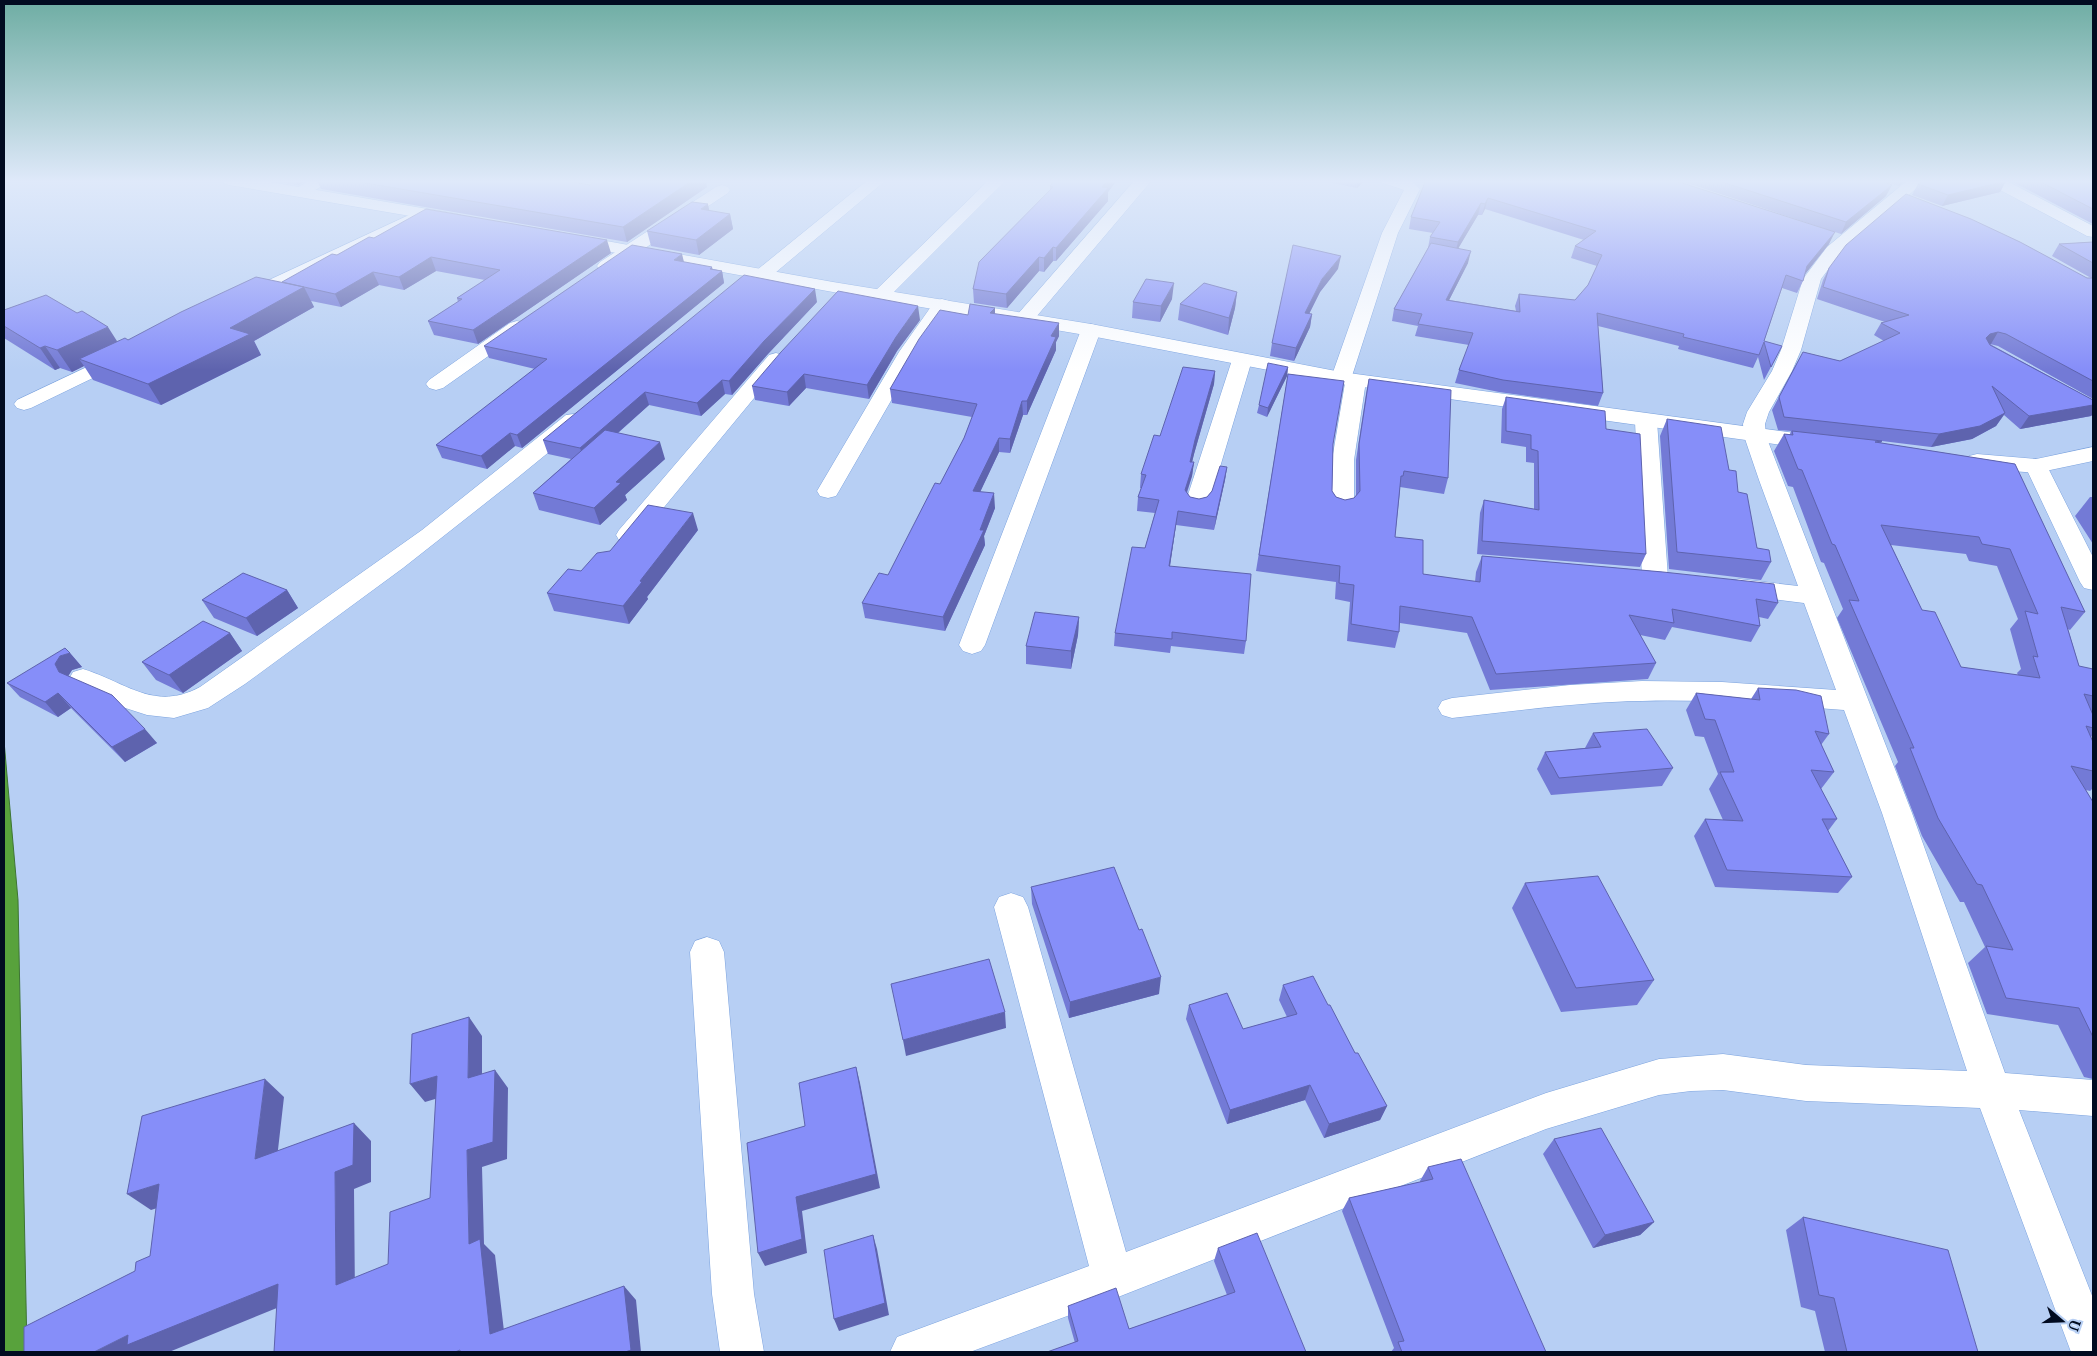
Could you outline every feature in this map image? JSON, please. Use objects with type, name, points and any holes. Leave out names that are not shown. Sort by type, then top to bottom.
[{"type":"street","points":[[226,307],[360,243]]},
{"type":"street","points":[[594,243],[758,273],[835,296],[881,295],[1091,330],[1348,380],[1755,436],[1834,445]]},
{"type":"street","points":[[591,276],[640,243]]},
{"type":"street","points":[[729,291],[758,273],[796,243]]},
{"type":"street","points":[[881,295],[934,243]]},
{"type":"street","points":[[1024,319],[1089,243]]},
{"type":"street","points":[[1342,507],[1348,380],[1387,243]]},
{"type":"street","points":[[1842,243],[1833,251],[1812,279],[1804,301],[1798,332],[1782,371],[1758,412],[1754,424],[1755,436],[1897,813],[1992,1090],[2093,1352]]},
{"type":"street","points":[[828,491],[908,352],[942,305]]},
{"type":"street","points":[[436,384],[529,319]]},
{"type":"street","points":[[972,645],[1091,330]]},
{"type":"street","points":[[618,547],[789,346]]},
{"type":"street","points":[[24,404],[138,349]]},
{"type":"street","points":[[1197,504],[1242,360]]},
{"type":"street","points":[[83,679],[144,704],[163,707],[187,705],[212,693],[347,598],[447,523],[592,404]]},
{"type":"street","points":[[1646,421],[1655,578]]},
{"type":"street","points":[[1962,459],[2036,466],[2093,454]]},
{"type":"street","points":[[2036,466],[2093,582]]},
{"type":"street","points":[[1713,584],[1815,596]]},
{"type":"street","points":[[1452,708],[1570,694],[1643,690],[1738,692],[1855,701]]},
{"type":"street","points":[[1012,907],[1113,1278]]},
{"type":"street","points":[[707,952],[732,1284],[742,1352]]},
{"type":"street","points":[[912,1352],[1113,1278],[1546,1111],[1658,1077],[1723,1072],[1806,1083],[1992,1090],[2093,1098]]},
{"type":"shaded area","points":[[4,741],[18,900],[27,1352],[4,1352]]},
{"type":"building","points":[[358,243],[602,243],[473,330],[428,321],[462,299],[457,298],[500,270],[431,257],[399,277],[373,272],[335,294],[282,282],[332,254],[337,255]]},
{"type":"building","points":[[997,243],[1060,243],[1056,248],[1053,247],[1044,258],[1039,257],[1006,294],[973,289],[979,262]]},
{"type":"building","points":[[1431,243],[1471,251],[1446,300],[1520,312],[1519,294],[1575,300],[1588,285],[1602,255],[1575,246],[1579,243],[1826,243],[1807,266],[1803,281],[1786,275],[1764,341],[1782,346],[1771,367],[1764,342],[1759,355],[1683,337],[1684,334],[1597,313],[1603,393],[1503,380],[1459,370],[1473,333],[1418,324],[1422,314],[1394,309]]},
{"type":"building","points":[[1848,243],[2022,243],[2087,278],[2093,278],[2093,381],[2006,334],[1998,332],[1990,334],[1986,338],[1990,345],[2093,400],[2093,405],[2029,416],[1992,386],[2005,413],[1980,426],[1939,434],[1784,417],[1779,397],[1803,352],[1840,361],[1900,333],[1881,323],[1909,315],[1823,287],[1829,268]]},
{"type":"building","points":[[2093,243],[2093,263],[2059,244]]},
{"type":"building","points":[[632,245],[682,254],[674,260],[712,267],[710,269],[722,271],[517,435],[510,433],[481,456],[436,445],[547,359],[484,346]]},
{"type":"building","points":[[1293,245],[1341,256],[1322,279],[1305,313],[1312,314],[1296,348],[1272,343]]},
{"type":"building","points":[[744,275],[815,289],[764,341],[729,381],[722,380],[697,403],[645,392],[580,448],[543,440]]},
{"type":"building","points":[[256,277],[304,287],[230,328],[250,334],[148,384],[79,359],[125,338],[128,340],[181,312]]},
{"type":"building","points":[[1146,279],[1174,283],[1161,306],[1133,302]]},
{"type":"building","points":[[1204,283],[1237,292],[1229,318],[1180,304]]},
{"type":"building","points":[[838,291],[918,306],[896,337],[867,385],[804,374],[787,392],[752,386],[781,352]]},
{"type":"building","points":[[46,295],[77,313],[82,311],[108,327],[57,350],[45,346],[40,348],[4,326],[4,310]]},
{"type":"building","points":[[970,304],[995,308],[990,313],[1059,323],[1051,336],[1056,337],[1027,401],[1022,401],[1010,439],[999,438],[973,491],[994,493],[980,530],[984,530],[943,617],[862,603],[879,573],[888,575],[935,483],[940,484],[964,438],[977,404],[890,389],[919,339],[940,310],[968,315]]},
{"type":"building","points":[[1268,363],[1288,367],[1268,408],[1259,405]]},
{"type":"building","points":[[1183,367],[1215,371],[1195,440],[1190,462],[1194,462],[1185,490],[1190,497],[1199,499],[1207,497],[1212,491],[1220,466],[1227,467],[1216,517],[1178,511],[1169,566],[1251,574],[1246,641],[1172,632],[1172,639],[1115,633],[1132,547],[1145,548],[1159,500],[1138,497],[1146,475],[1141,474],[1154,435],[1160,436]]},
{"type":"building","points":[[1288,374],[1344,381],[1333,444],[1332,491],[1336,497],[1345,500],[1354,498],[1360,491],[1359,444],[1369,379],[1451,390],[1448,478],[1404,471],[1403,476],[1401,476],[1395,537],[1423,540],[1423,574],[1480,582],[1482,556],[1774,584],[1778,603],[1756,599],[1760,626],[1672,609],[1674,623],[1629,615],[1656,663],[1496,674],[1472,617],[1400,606],[1399,632],[1351,624],[1354,585],[1339,583],[1340,566],[1259,555]]},
{"type":"building","points":[[1506,397],[1605,411],[1606,429],[1640,434],[1646,554],[1482,541],[1484,500],[1539,510],[1538,451],[1531,449],[1531,435],[1506,431]]},
{"type":"building","points":[[1667,419],[1721,427],[1729,470],[1736,471],[1738,492],[1747,494],[1757,548],[1769,550],[1771,562],[1677,552]]},
{"type":"building","points":[[605,430],[660,442],[616,482],[621,483],[594,508],[533,493]]},
{"type":"building","points":[[1792,431],[1882,441],[1875,442],[2015,464],[2085,612],[2061,607],[2079,666],[2093,669],[2093,696],[2084,694],[2093,715],[2093,728],[2086,726],[2093,742],[2093,771],[2071,766],[2093,802],[2093,1037],[2079,1008],[2006,998],[1986,946],[2013,950],[1982,885],[1977,884],[1938,818],[1910,748],[1914,748],[1849,600],[1859,601],[1835,545],[1832,544],[1802,470],[1798,469],[1784,434],[1793,435]],"holes":[[[1881,525],[1979,537],[1982,544],[2010,549],[2038,614],[2025,611],[2038,657],[2033,656],[2040,678],[1961,667],[1935,612],[1922,610]]]},
{"type":"building","points":[[648,505],[693,513],[623,606],[547,593],[568,569],[581,571],[597,553],[610,551]]},
{"type":"building","points":[[243,573],[287,590],[246,618],[202,600]]},
{"type":"building","points":[[1035,612],[1079,617],[1071,651],[1026,646]]},
{"type":"building","points":[[203,621],[230,633],[169,675],[142,662]]},
{"type":"building","points":[[65,648],[70,653],[60,656],[55,664],[59,672],[112,695],[145,729],[112,747],[58,693],[45,702],[7,683]]},
{"type":"building","points":[[1758,688],[1796,690],[1821,696],[1829,734],[1815,731],[1834,772],[1811,770],[1837,819],[1822,819],[1852,877],[1727,870],[1705,819],[1743,821],[1720,772],[1734,772],[1715,720],[1705,719],[1696,693],[1760,700]]},
{"type":"building","points":[[1647,729],[1673,768],[1559,778],[1545,752],[1601,747],[1593,733]]},
{"type":"building","points":[[1114,867],[1139,930],[1142,929],[1161,977],[1070,1002],[1031,887]]},
{"type":"building","points":[[1598,876],[1654,980],[1576,988],[1525,883]]},
{"type":"building","points":[[989,959],[1005,1012],[903,1040],[891,984]]},
{"type":"building","points":[[1313,976],[1355,1053],[1358,1053],[1387,1106],[1329,1124],[1310,1085],[1230,1110],[1189,1005],[1227,993],[1243,1029],[1297,1014],[1283,985]]},
{"type":"building","points":[[469,1017],[468,1078],[495,1070],[493,1142],[467,1150],[469,1244],[480,1239],[490,1334],[624,1286],[631,1350],[625,1352],[460,1352],[460,1350],[455,1352],[274,1352],[278,1284],[127,1345],[128,1335],[94,1352],[24,1352],[24,1327],[135,1271],[136,1262],[150,1256],[159,1184],[127,1194],[142,1116],[265,1079],[255,1159],[354,1123],[353,1165],[335,1172],[336,1285],[388,1264],[390,1212],[430,1198],[437,1076],[410,1084],[412,1034]]},
{"type":"building","points":[[856,1067],[876,1174],[796,1197],[802,1239],[758,1253],[747,1143],[805,1126],[799,1083]]},
{"type":"building","points":[[1601,1128],[1654,1222],[1605,1235],[1554,1139]]},
{"type":"building","points":[[1461,1159],[1546,1352],[1402,1352],[1398,1342],[1404,1341],[1349,1198],[1433,1179],[1428,1167]]},
{"type":"building","points":[[1803,1217],[1948,1250],[1978,1352],[1847,1352],[1834,1298],[1819,1295]]},
{"type":"building","points":[[1257,1233],[1306,1352],[1047,1352],[1078,1341],[1068,1306],[1116,1288],[1129,1329],[1235,1292],[1218,1248]]},
{"type":"building","points":[[873,1235],[885,1303],[834,1319],[824,1250]]}]
